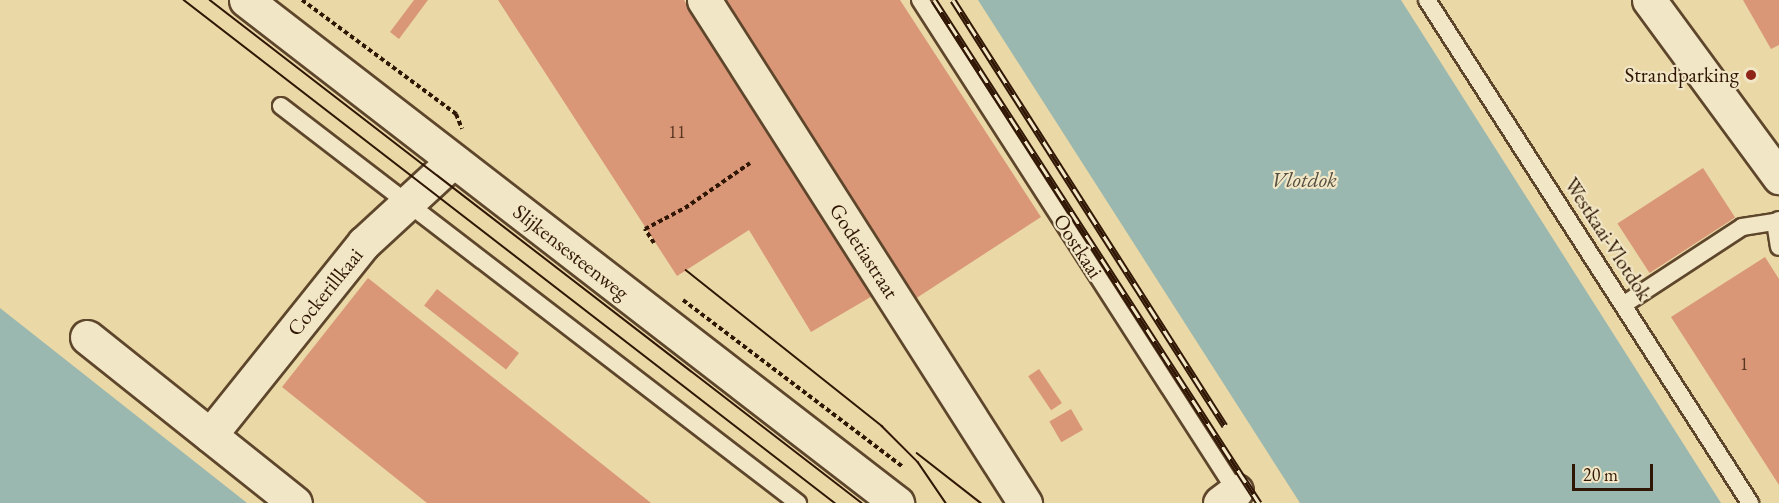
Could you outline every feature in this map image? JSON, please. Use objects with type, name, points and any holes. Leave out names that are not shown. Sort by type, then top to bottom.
[{"type":"street","name":"Slijkensesteenweg","points":[[246,0],[897,503]]},
{"type":"street","name":"Godetiastraat","points":[[704,0],[1025,503]]},
{"type":"street","points":[[1649,0],[1779,177]]},
{"type":"street","name":"Cockerillkaai","points":[[210,435],[364,243],[453,161]]},
{"type":"street","points":[[87,337],[295,503]]},
{"type":"lane","name":"Oostkaai","points":[[920,0],[1233,499]]},
{"type":"lane","name":"Westkaai-Vlotdok","points":[[1427,0],[1750,503]]},
{"type":"lane","points":[[281,106],[798,503]]},
{"type":"lane","points":[[1623,305],[1742,227],[1777,221],[1779,247]]},
{"type":"path","points":[[654,243],[645,229],[685,208],[750,163]]},
{"type":"water","name":"Vlotdok","points":[[978,0],[1401,0],[1721,503],[1300,503]]},
{"type":"water","points":[[0,308],[247,503],[0,503]]},
{"type":"building","points":[[414,0],[428,0],[399,39],[390,32]]},
{"type":"building","points":[[498,0],[684,0],[874,295],[811,332],[749,230],[677,276]]},
{"type":"building","points":[[725,0],[900,0],[1041,217],[915,299]]},
{"type":"building","points":[[1743,0],[1779,0],[1779,45],[1771,49]]},
{"type":"building","points":[[1703,168],[1735,217],[1650,273],[1617,224]]},
{"type":"building","points":[[1765,257],[1779,279],[1779,485],[1671,317]]},
{"type":"building","points":[[368,278],[651,503],[427,503],[282,387]]},
{"type":"building","points":[[437,289],[519,353],[506,370],[424,306]]},
{"type":"building","points":[[1039,369],[1062,403],[1051,410],[1028,376]]},
{"type":"building","points":[[1071,409],[1083,430],[1061,442],[1049,422]]},
{"type":"tram line","points":[[184,0],[835,503]]},
{"type":"tram line","points":[[210,0],[862,503]]},
{"type":"tram line","points":[[686,270],[882,426],[918,462],[946,503]]},
{"type":"tram line","points":[[917,453],[981,503]]},
{"type":"railway","points":[[934,0],[1259,503]]},
{"type":"railway","points":[[953,0],[1225,426]]},
{"type":"place","name":"Strandparking","points":[[1751,75]]}]
